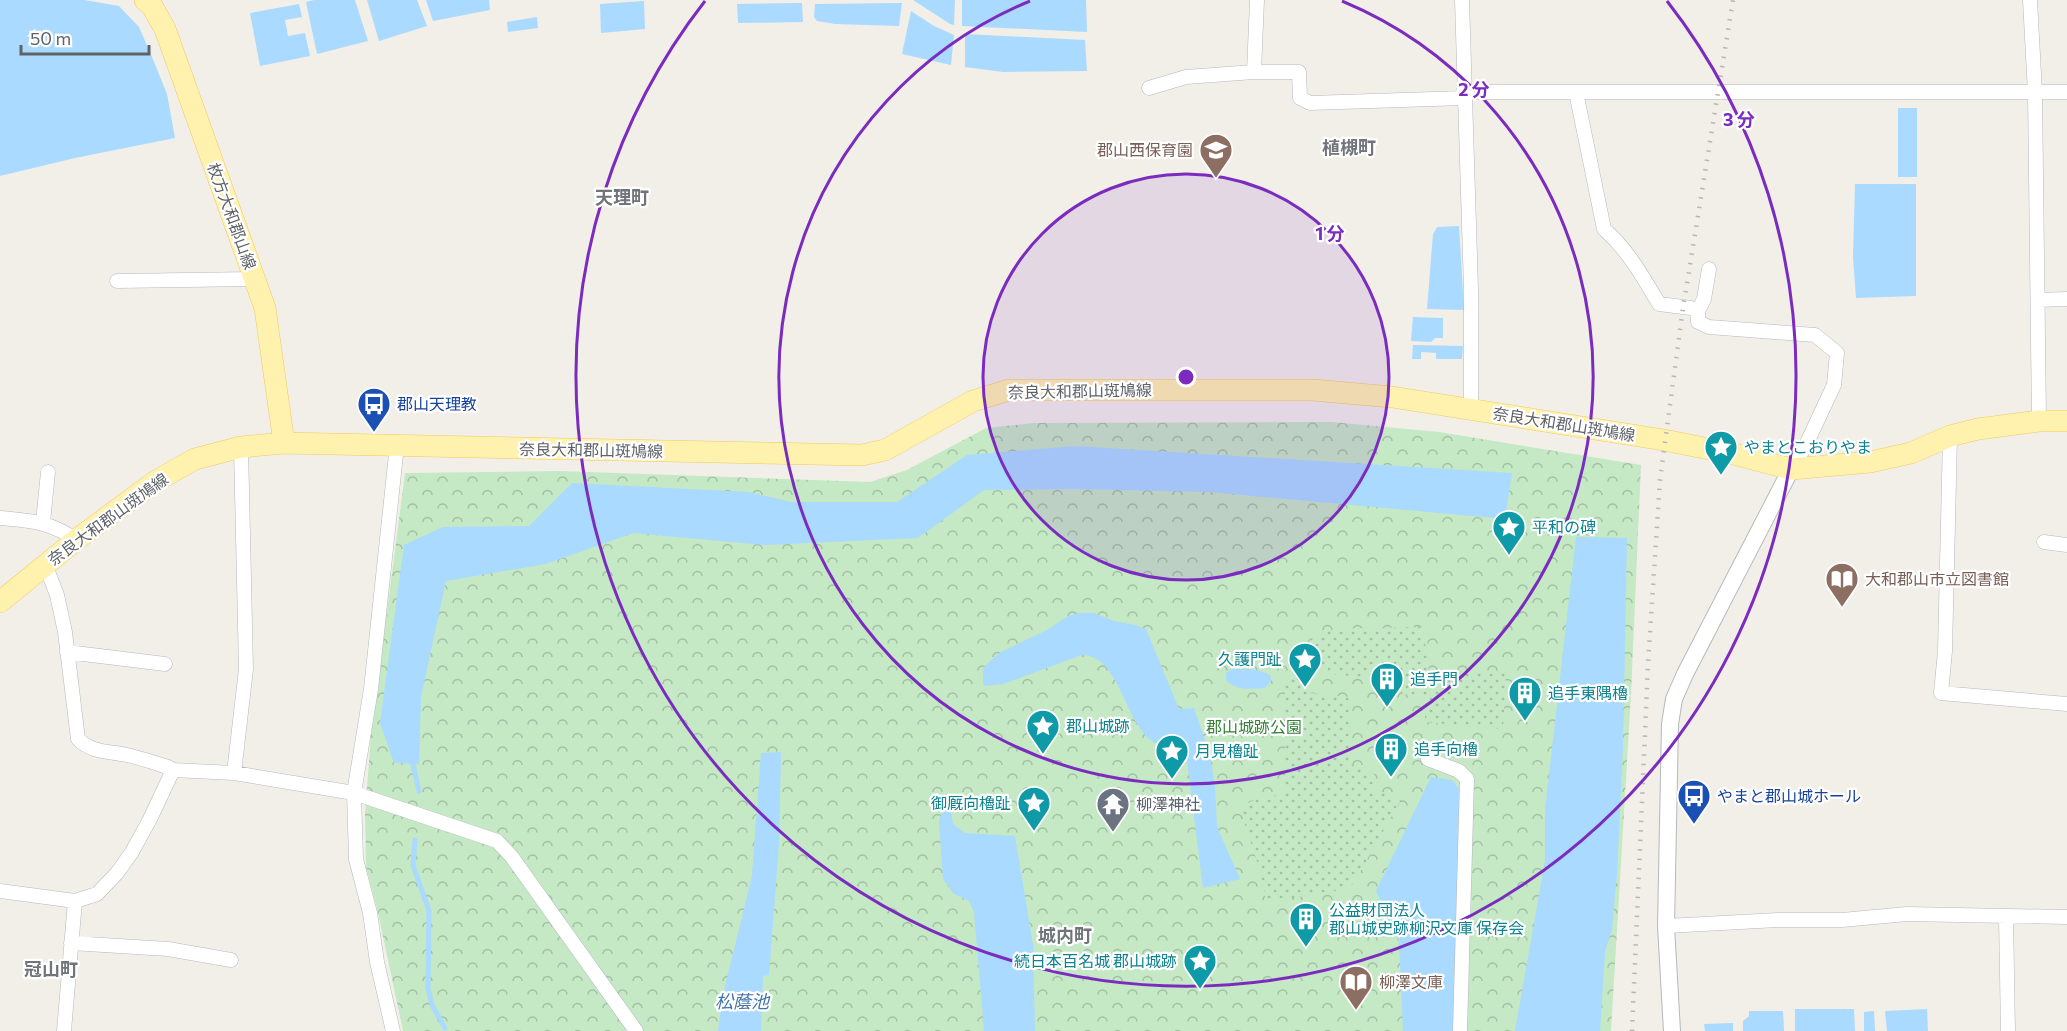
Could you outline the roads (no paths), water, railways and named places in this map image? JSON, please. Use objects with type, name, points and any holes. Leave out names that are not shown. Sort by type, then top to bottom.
[{"type":"main road","name":"枚方大和郡山線","points":[[145,0],[152,6],[165,29],[265,308],[284,443]]},
{"type":"main road","name":"奈良大和郡山斑鳩線","points":[[0,602],[76,540],[156,481],[175,470],[195,459],[241,447],[284,443],[870,454],[891,447],[973,401],[1019,389],[1313,390],[1392,397],[1672,441],[1791,469],[1870,462],[1911,453],[1950,436],[2039,421],[2067,421]]},
{"type":"street","points":[[1254,72],[1257,0]]},
{"type":"street","points":[[1462,0],[1463,95],[1471,289],[1471,409]]},
{"type":"street","points":[[2030,0],[2035,93],[2039,421]]},
{"type":"street","points":[[1149,88],[1186,77],[1254,72],[1299,72],[1300,98],[1310,103],[1576,92],[2067,92]]},
{"type":"street","points":[[1576,92],[1604,229],[1618,241],[1635,263],[1659,304],[1698,311]]},
{"type":"street","points":[[1672,1031],[1666,926],[1670,724],[1674,699],[1791,469],[1805,447],[1834,384],[1837,353],[1815,334],[1709,327],[1698,322],[1698,311],[1704,299],[1709,268]]},
{"type":"street","points":[[117,281],[255,279]]},
{"type":"street","points":[[2038,300],[2067,299]]},
{"type":"street","points":[[1950,436],[1945,651],[1941,693],[2067,705]]},
{"type":"street","points":[[393,1031],[377,962],[370,913],[356,859],[354,793],[371,689],[397,446]]},
{"type":"street","points":[[234,773],[246,669],[241,447]]},
{"type":"street","points":[[43,522],[48,472]]},
{"type":"street","points":[[0,518],[43,522],[61,529],[76,540]]},
{"type":"street","points":[[2044,542],[2067,545]]},
{"type":"street","points":[[45,564],[57,595],[78,740],[86,747],[126,755],[173,770],[234,773],[354,793],[497,841],[512,857],[636,1031]]},
{"type":"street","points":[[67,652],[165,664]]},
{"type":"street","points":[[1428,759],[1459,771],[1467,779],[1461,1031]]},
{"type":"street","points":[[0,891],[75,902],[97,894],[117,873],[132,852],[173,770]]},
{"type":"street","points":[[64,1031],[75,902]]},
{"type":"street","points":[[1666,926],[1778,920],[1842,920],[1907,914],[2067,917]]},
{"type":"street","points":[[2006,917],[2008,1031]]},
{"type":"street","points":[[72,943],[168,949],[231,960]]},
{"type":"water","points":[[0,0],[84,0],[119,6],[139,27],[152,57],[167,94],[175,138],[0,176]]},
{"type":"water","points":[[355,0],[368,41],[317,54],[306,2]]},
{"type":"water","points":[[367,0],[417,0],[427,26],[379,41]]},
{"type":"water","points":[[426,0],[489,0],[490,10],[433,21]]},
{"type":"water","points":[[913,0],[955,0],[954,25],[950,24]]},
{"type":"water","points":[[962,0],[1086,0],[1087,32],[962,26]]},
{"type":"water","points":[[644,1],[645,29],[601,33],[600,4]]},
{"type":"water","points":[[802,3],[803,22],[738,23],[737,4]]},
{"type":"water","points":[[902,3],[899,26],[835,24],[817,21],[814,17],[815,4]]},
{"type":"water","points":[[299,4],[302,17],[285,20],[288,36],[305,33],[310,56],[260,66],[250,13]]},
{"type":"water","points":[[911,11],[934,26],[954,35],[951,65],[902,54]]},
{"type":"water","points":[[537,17],[538,28],[508,32],[507,22]]},
{"type":"water","points":[[965,34],[1085,40],[1087,71],[1003,72],[965,67]]},
{"type":"water","points":[[1898,108],[1917,108],[1917,177],[1898,177]]},
{"type":"water","points":[[1855,184],[1916,184],[1916,296],[1856,298],[1853,257]]},
{"type":"water","points":[[1459,226],[1464,310],[1427,309],[1433,234],[1437,227]]},
{"type":"water","points":[[1413,317],[1443,318],[1443,338],[1435,338],[1431,342],[1411,341]]},
{"type":"water","points":[[1413,345],[1463,346],[1462,359],[1436,359],[1436,353],[1421,352],[1421,359],[1412,359]]},
{"type":"water","points":[[1075,446],[1512,473],[1505,519],[1209,492],[984,490],[918,538],[764,545],[633,533],[546,564],[446,581],[421,697],[419,764],[394,763],[380,723],[404,545],[443,527],[529,526],[572,483],[748,492],[791,502],[897,502],[967,455]]},
{"type":"water","points":[[1576,537],[1627,538],[1623,745],[1617,873],[1612,929],[1605,952],[1600,1031],[1515,1031],[1545,861],[1545,810]]},
{"type":"water","points":[[1094,613],[1146,629],[1179,709],[1194,708],[1210,755],[1217,827],[1240,879],[1203,888],[1185,745],[1169,747],[1153,742],[1142,731],[1107,669],[1096,659],[1082,655],[1003,684],[985,686],[983,683],[983,668],[999,653],[1047,630],[1068,616]]},
{"type":"water","points":[[1232,669],[1262,672],[1271,676],[1271,681],[1265,688],[1239,688],[1226,680],[1226,673]]},
{"type":"water","name":"松蔭池","points":[[781,752],[779,843],[769,975],[763,976],[761,1031],[718,1031],[723,994],[752,876],[761,753]]},
{"type":"water","points":[[1431,777],[1452,780],[1461,791],[1453,1031],[1403,1031],[1399,941],[1376,891]]},
{"type":"water","points":[[947,800],[949,800],[953,824],[965,833],[1015,836],[1033,945],[1035,1031],[984,1031],[974,912],[969,901],[954,894],[943,879],[939,821]]},
{"type":"water","points":[[1795,1009],[1854,1009],[1855,1031],[1795,1031]]},
{"type":"water","points":[[1927,1009],[1928,1031],[1887,1031],[1885,1011]]},
{"type":"water","points":[[1749,1011],[1783,1011],[1784,1031],[1743,1031],[1743,1021],[1749,1016]]},
{"type":"water","points":[[1874,1011],[1875,1031],[1864,1031],[1864,1012]]},
{"type":"water","points":[[1733,1023],[1733,1031],[1705,1031],[1704,1024]]},
{"type":"waterway","points":[[413,764],[419,791]]},
{"type":"waterway","points":[[415,840],[413,865],[429,911],[428,988],[432,1005],[445,1028]]},
{"type":"railway","points":[[1632,1031],[1648,664],[1660,480],[1683,308],[1733,0]]},
{"type":"place","name":"郡山西保育園","points":[[1216,179]]},
{"type":"place","name":"郡山天理教","points":[[374,433]]},
{"type":"place","name":"やまとこおりやま","points":[[1721,476]]},
{"type":"place","name":"平和の碑","points":[[1509,556]]},
{"type":"place","name":"大和郡山市立図書館","points":[[1842,608]]},
{"type":"place","name":"久護門趾","points":[[1305,688]]},
{"type":"place","name":"追手門","points":[[1387,708]]},
{"type":"place","name":"追手東隅櫓","points":[[1525,722]]},
{"type":"place","name":"郡山城跡","points":[[1043,755]]},
{"type":"place","name":"追手向櫓","points":[[1391,778]]},
{"type":"place","name":"月見櫓趾","points":[[1172,780]]},
{"type":"place","name":"やまと郡山城ホール","points":[[1694,825]]},
{"type":"place","name":"御厩向櫓趾","points":[[1034,832]]},
{"type":"place","name":"柳澤神社","points":[[1113,833]]},
{"type":"place","name":"公益財団法人 郡山城史跡柳沢文庫 保存会","points":[[1306,948]]},
{"type":"place","name":"続日本百名城 郡山城跡","points":[[1200,990]]},
{"type":"place","name":"柳澤文庫","points":[[1356,1011]]},
{"type":"district","name":"植槻町","points":[[1349,148]]},
{"type":"district","name":"天理町","points":[[622,198]]},
{"type":"district","name":"城内町","points":[[1065,936]]},
{"type":"district","name":"冠山町","points":[[51,970]]},
{"type":"park label","name":"郡山城跡公園","points":[[1254,727]]}]
